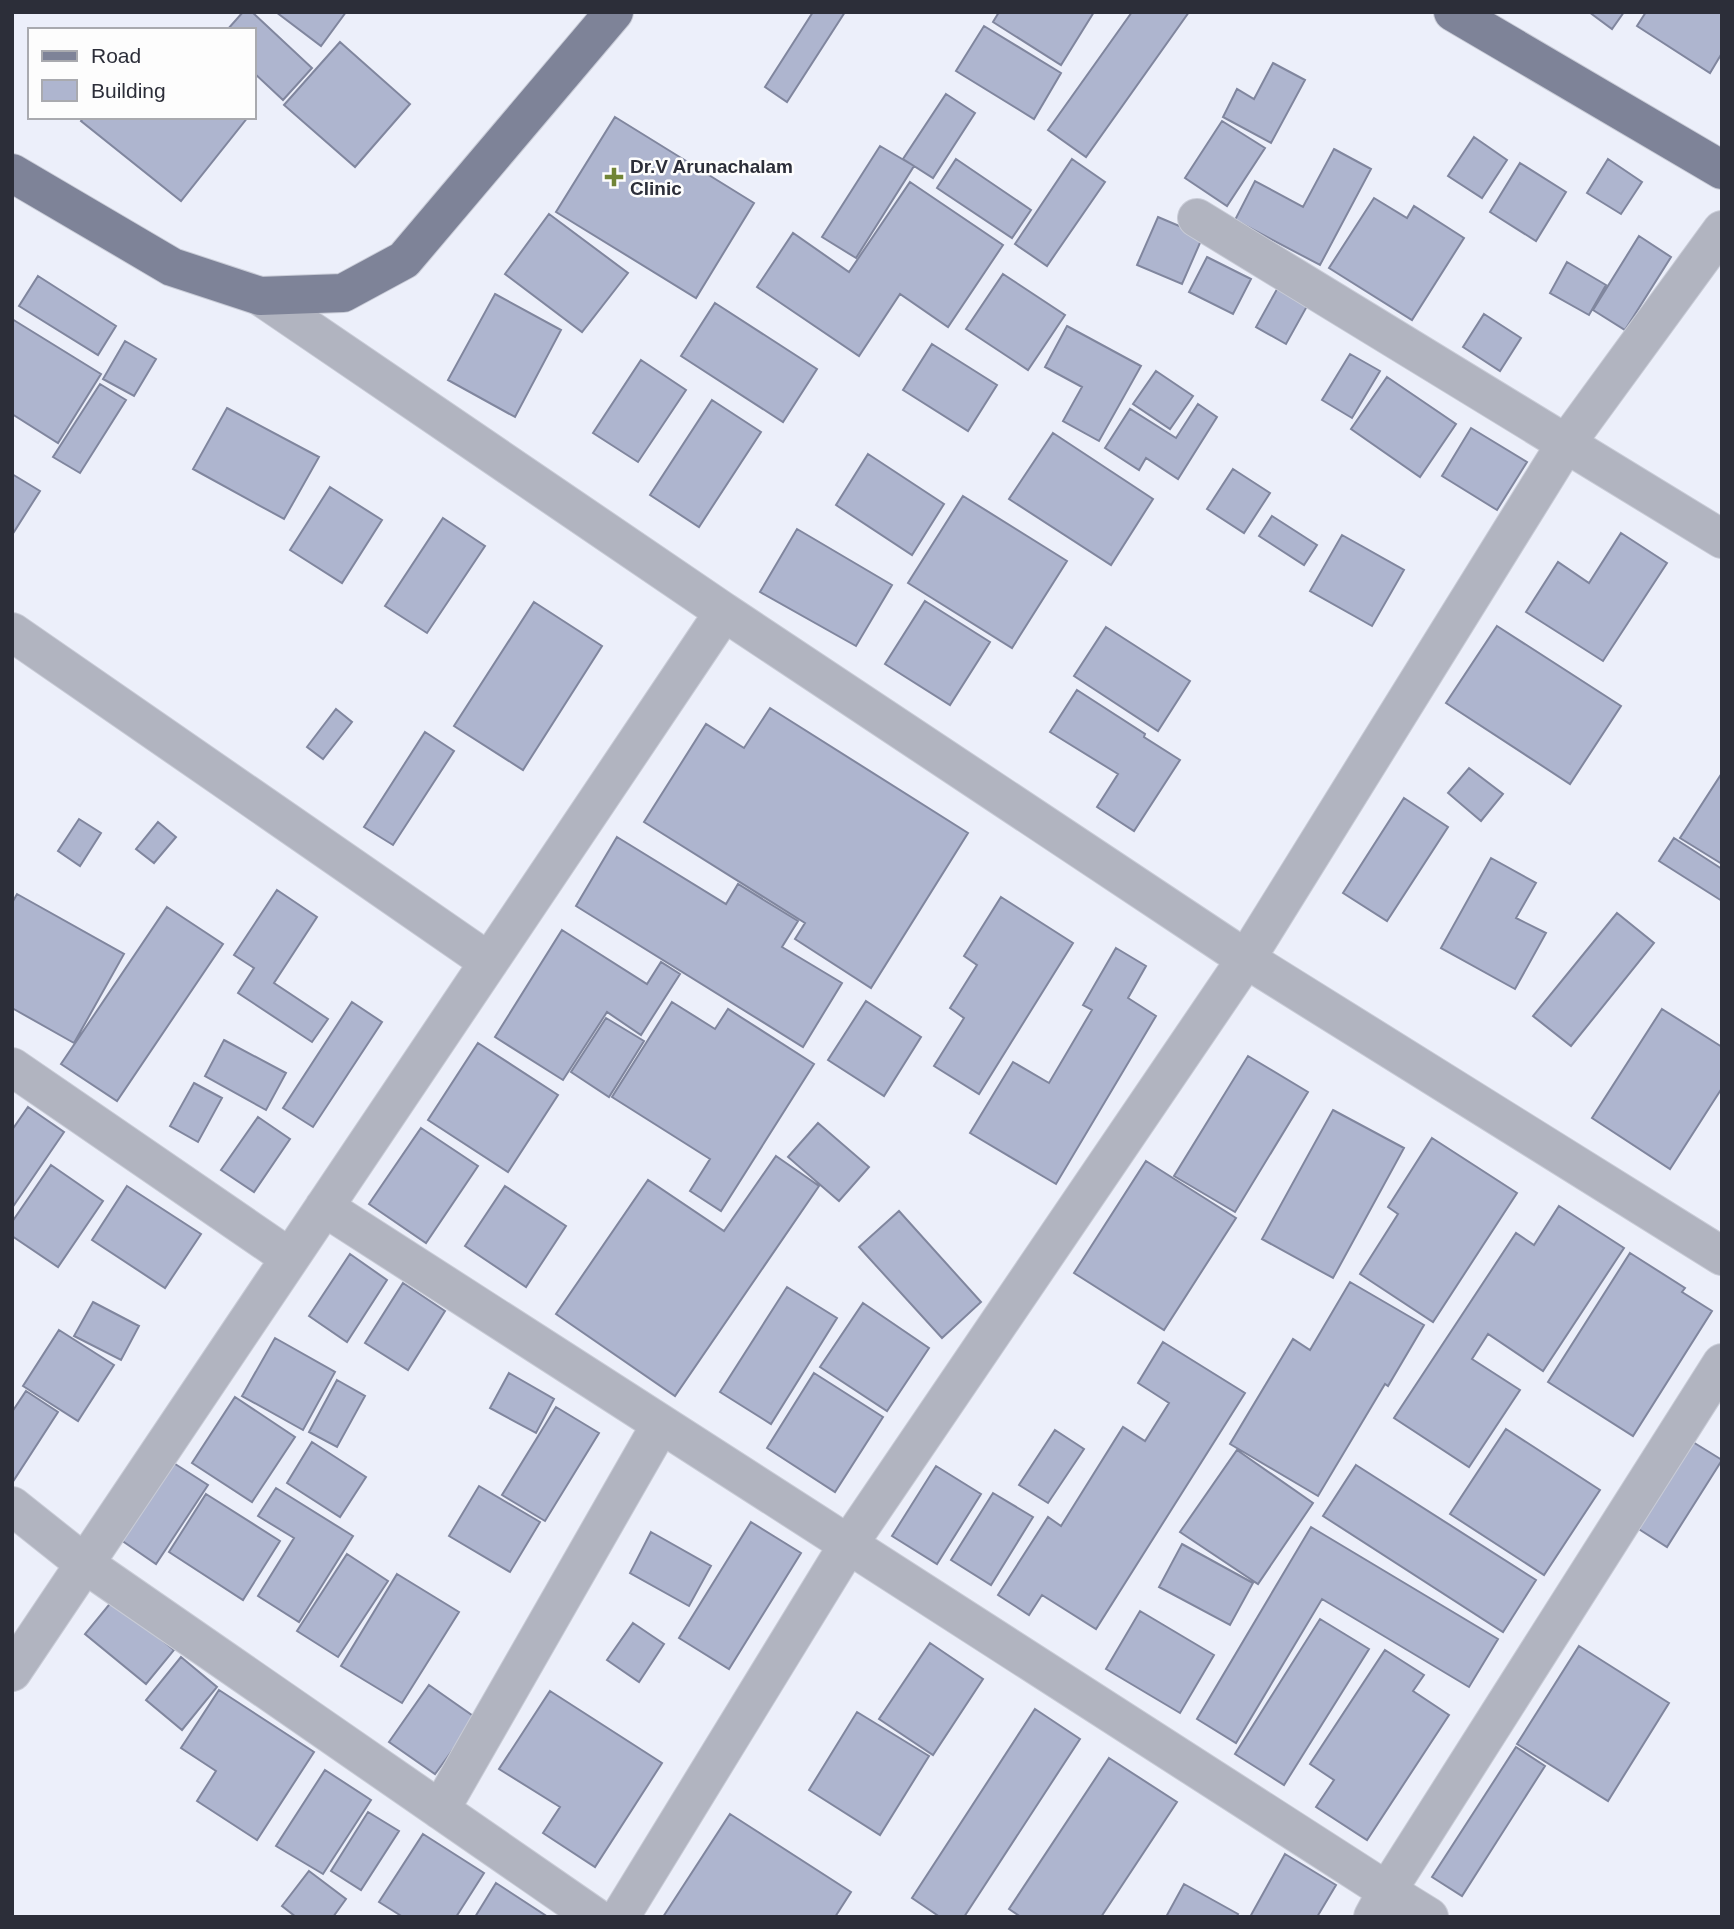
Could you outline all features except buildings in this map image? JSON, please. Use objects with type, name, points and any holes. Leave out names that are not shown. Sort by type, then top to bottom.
[{"type":"main road","points":[[12,173],[172,267],[260,296],[343,293],[404,260],[614,12]]},
{"type":"main road","points":[[1453,12],[1722,170]]},
{"type":"street","points":[[1197,218],[1722,539]]},
{"type":"street","points":[[620,1917],[848,1545],[1246,960],[1565,445],[1722,230]]},
{"type":"street","points":[[260,296],[724,612],[1246,960],[1722,1256]]},
{"type":"street","points":[[12,1672],[724,612]]},
{"type":"street","points":[[12,632],[489,962]]},
{"type":"street","points":[[12,1067],[290,1258]]},
{"type":"street","points":[[324,1208],[848,1545],[1380,1904],[1429,1917]]},
{"type":"street","points":[[1380,1904],[1722,1363]]},
{"type":"street","points":[[440,1810],[661,1424]]},
{"type":"street","points":[[12,1506],[85,1564],[595,1917]]},
{"type":"place","name":"Dr.V Arunachalam Clinic","points":[[614,177]]}]
